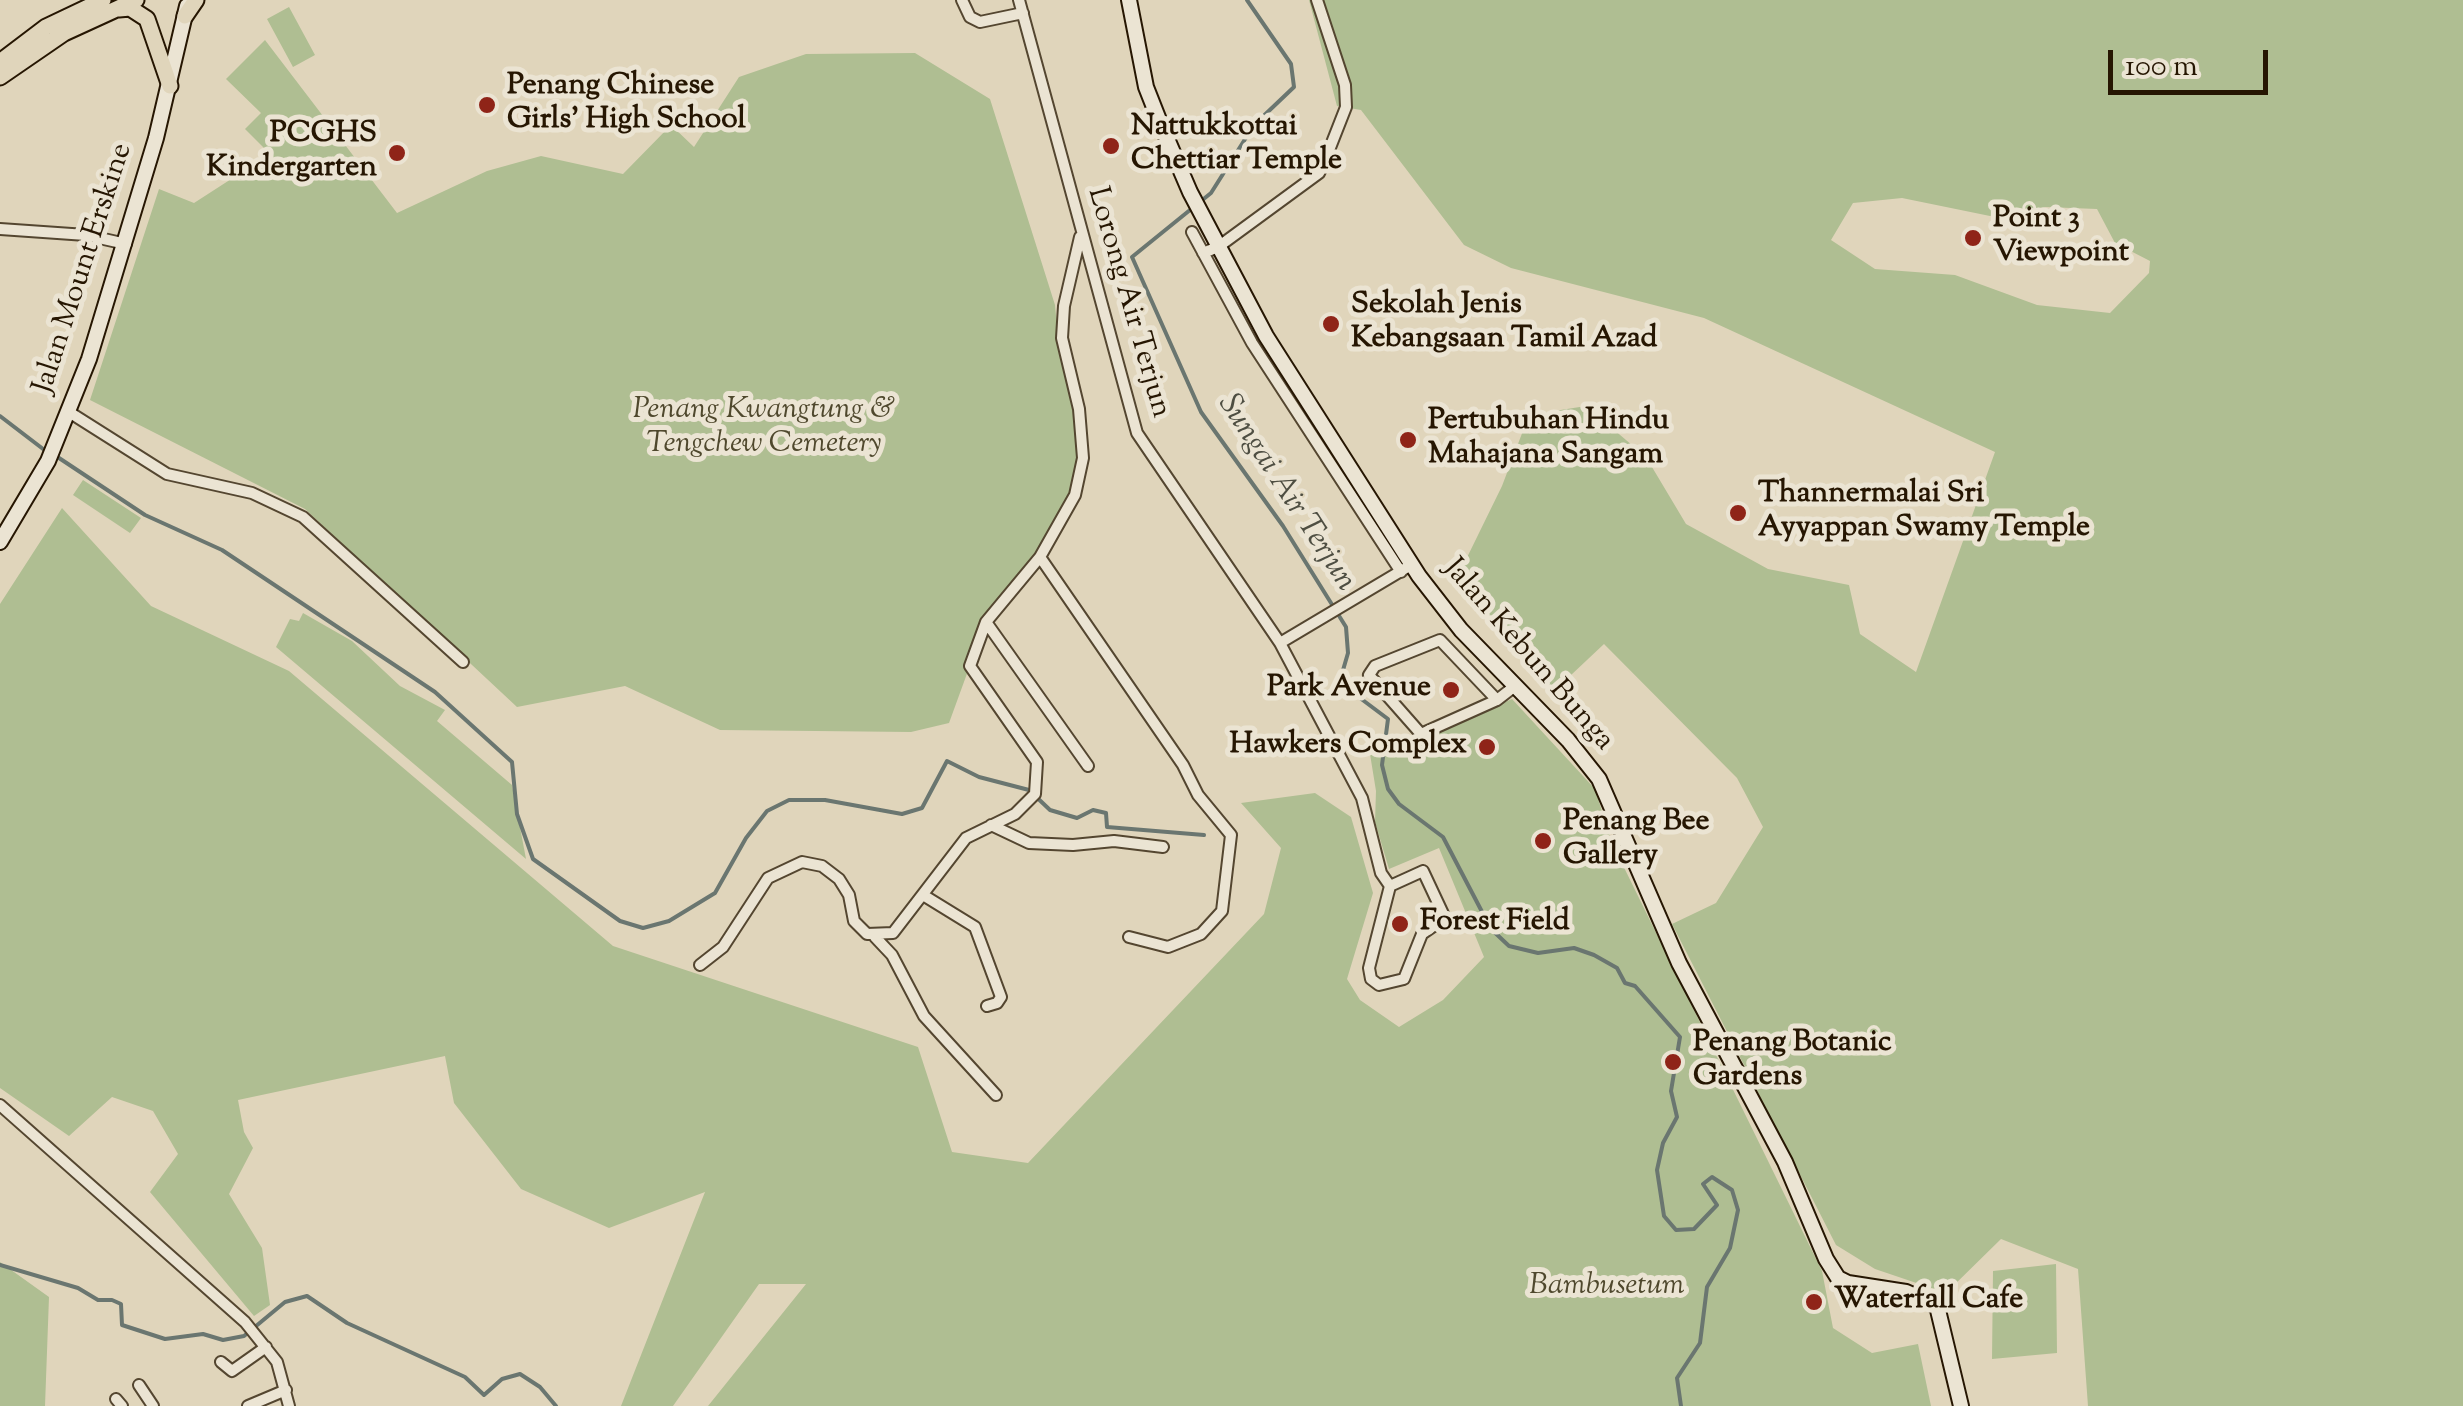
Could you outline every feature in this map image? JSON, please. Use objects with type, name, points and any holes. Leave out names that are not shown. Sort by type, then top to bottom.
[{"type":"main road","points":[[0,62],[46,27],[136,0]]},
{"type":"main road","points":[[0,77],[30,52],[109,5],[130,8],[147,20],[170,86]]},
{"type":"street","points":[[962,0],[970,17],[980,22],[1022,13]]},
{"type":"street","name":"Lorong Air Terjun","points":[[1019,0],[1080,237],[1137,433],[1280,643],[1362,798],[1381,873],[1390,886]]},
{"type":"street","name":"Jalan Kebun Bunga","points":[[1130,0],[1146,86],[1190,192],[1270,342],[1406,569],[1599,779],[1679,963],[1785,1162],[1838,1278],[1931,1301],[1942,1313],[1962,1406]]},
{"type":"street","points":[[1203,253],[1218,247],[1319,173],[1346,112],[1345,85],[1317,0]]},
{"type":"street","name":"Jalan Mount Erskine","points":[[0,542],[48,461],[69,412],[126,244],[190,5]]},
{"type":"street","points":[[0,229],[86,236],[126,244]]},
{"type":"street","points":[[1192,232],[1252,344],[1406,569],[1280,643]]},
{"type":"street","points":[[892,955],[893,934],[966,838],[1016,814],[1033,798],[1040,779],[1037,762],[970,666],[986,622],[1040,557],[1075,495],[1083,458],[1079,410],[1062,338],[1064,306],[1080,237]]},
{"type":"street","points":[[69,412],[166,474],[252,493],[303,517],[463,662]]},
{"type":"street","points":[[1040,557],[1182,765],[1198,795],[1231,835],[1222,912],[1201,934],[1168,947],[1128,937]]},
{"type":"street","points":[[986,622],[1088,766]]},
{"type":"street","points":[[1497,700],[1442,640],[1376,666],[1369,676],[1424,734],[1497,700],[1514,686]]},
{"type":"street","points":[[991,825],[1029,843],[1073,846],[1114,841],[1164,847]]},
{"type":"street","points":[[700,965],[723,946],[768,878],[802,862],[822,866],[838,878],[849,895],[854,921],[892,955],[924,1016],[996,1095]]},
{"type":"street","points":[[1424,872],[1446,914],[1443,922],[1422,934],[1404,979],[1386,986],[1374,982],[1368,968],[1390,886],[1424,872]]},
{"type":"street","points":[[923,895],[975,927],[1000,996],[997,1003],[986,1006]]},
{"type":"street","points":[[874,937],[893,934]]},
{"type":"street","points":[[0,1105],[245,1322],[266,1347],[286,1390],[289,1406]]},
{"type":"street","points":[[221,1362],[232,1371],[266,1347]]},
{"type":"street","points":[[139,1385],[154,1406]]},
{"type":"street","points":[[248,1406],[286,1390]]},
{"type":"green space","points":[[1309,0],[2463,0],[2463,1406],[2088,1406],[2078,1269],[2001,1239],[1946,1293],[1875,1269],[1836,1245],[1672,924],[1716,903],[1763,827],[1737,778],[1604,644],[1553,692],[1455,582],[1502,486],[1529,415],[1586,406],[1646,457],[1686,524],[1768,569],[1849,585],[1860,634],[1916,672],[1995,452],[1704,318],[1511,268],[1464,245],[1361,110],[1337,106]],"holes":[[[1902,198],[1990,216],[2046,207],[2097,209],[2115,243],[2150,261],[2149,273],[2110,313],[2037,305],[1955,275],[1875,269],[1831,240],[1853,203]]]},
{"type":"green space","points":[[289,7],[315,55],[293,67],[267,19]]},
{"type":"green space","name":"Penang Kwangtung & Tengchew Cemetery","points":[[265,40],[397,213],[487,171],[541,156],[623,174],[671,125],[694,147],[739,77],[806,54],[915,53],[990,99],[1055,305],[1059,348],[1080,440],[1080,489],[1047,551],[988,616],[949,723],[911,732],[720,730],[625,686],[517,707],[305,509],[90,400],[159,189],[194,203],[270,154],[245,129],[261,113],[226,79]]},
{"type":"green space","points":[[83,480],[141,518],[130,533],[73,495]]},
{"type":"green space","name":"Bambusetum","points":[[62,508],[151,606],[289,671],[613,946],[918,1047],[952,1152],[1028,1163],[1264,914],[1281,848],[1241,803],[1315,793],[1351,817],[1373,893],[1347,979],[1360,1000],[1399,1027],[1443,1000],[1484,957],[1439,848],[1389,869],[1375,822],[1371,748],[1388,753],[1512,699],[1595,789],[1612,843],[1822,1271],[1833,1328],[1872,1353],[1918,1344],[1931,1406],[708,1406],[806,1284],[759,1284],[673,1406],[621,1406],[705,1192],[609,1228],[521,1189],[454,1103],[445,1056],[238,1100],[244,1132],[253,1148],[229,1194],[262,1248],[270,1305],[254,1316],[150,1192],[178,1154],[153,1111],[112,1097],[69,1136],[0,1088],[0,604]]},
{"type":"green space","points":[[303,613],[352,641],[400,686],[445,710],[437,721],[512,785],[526,859],[276,647],[290,619],[299,621]]},
{"type":"green space","points":[[0,1262],[49,1297],[45,1406],[0,1406]]},
{"type":"green space","points":[[2056,1264],[2057,1353],[1992,1359],[1993,1271]]},
{"type":"waterway","name":"Sungai Air Terjun","points":[[1247,0],[1291,64],[1294,87],[1254,125],[1211,193],[1132,257],[1201,412],[1283,526],[1346,627],[1348,653],[1341,677],[1352,692],[1388,719],[1382,765],[1388,789],[1399,804],[1443,837],[1491,929],[1509,946],[1538,953],[1574,948],[1594,955],[1617,968],[1625,983],[1635,986],[1680,1037],[1671,1091],[1677,1117],[1663,1143],[1657,1170],[1664,1216],[1676,1230],[1694,1229],[1717,1205],[1703,1184],[1712,1177],[1732,1190],[1738,1210],[1730,1248],[1707,1287],[1700,1343],[1677,1378],[1681,1406]]},
{"type":"waterway","points":[[0,416],[47,452]]},
{"type":"waterway","points":[[56,456],[145,515],[222,550],[435,692],[512,762],[517,814],[533,859],[620,921],[643,928],[669,921],[715,893],[746,838],[767,811],[789,800],[825,800],[902,814],[922,808],[947,761],[979,777],[1029,790],[1050,810],[1077,818],[1093,810],[1106,813],[1107,827],[1204,835]]},
{"type":"waterway","points":[[0,1265],[78,1288],[98,1300],[121,1304],[122,1325],[165,1339],[203,1334],[223,1340],[244,1336],[285,1302],[307,1296],[347,1323],[465,1377],[484,1395],[502,1379],[520,1374],[540,1387],[556,1406]]},
{"type":"place","name":"Penang Chinese Girls' High School","points":[[487,105]]},
{"type":"place","name":"Nattukkottai Chettiar Temple","points":[[1111,146]]},
{"type":"place","name":"PCGHS Kindergarten","points":[[397,153]]},
{"type":"place","name":"Point 3 Viewpoint","points":[[1973,238]]},
{"type":"place","name":"Sekolah Jenis Kebangsaan Tamil Azad","points":[[1331,324]]},
{"type":"place","name":"Pertubuhan Hindu Mahajana Sangam","points":[[1408,440]]},
{"type":"place","name":"Thannermalai Sri Ayyappan Swamy Temple","points":[[1738,513]]},
{"type":"place","name":"Park Avenue","points":[[1451,690]]},
{"type":"place","name":"Hawkers Complex","points":[[1487,747]]},
{"type":"place","name":"Penang Bee Gallery","points":[[1543,841]]},
{"type":"place","name":"Forest Field","points":[[1400,924]]},
{"type":"place","name":"Penang Botanic Gardens","points":[[1673,1062]]},
{"type":"place","name":"Waterfall Cafe","points":[[1814,1302]]}]
